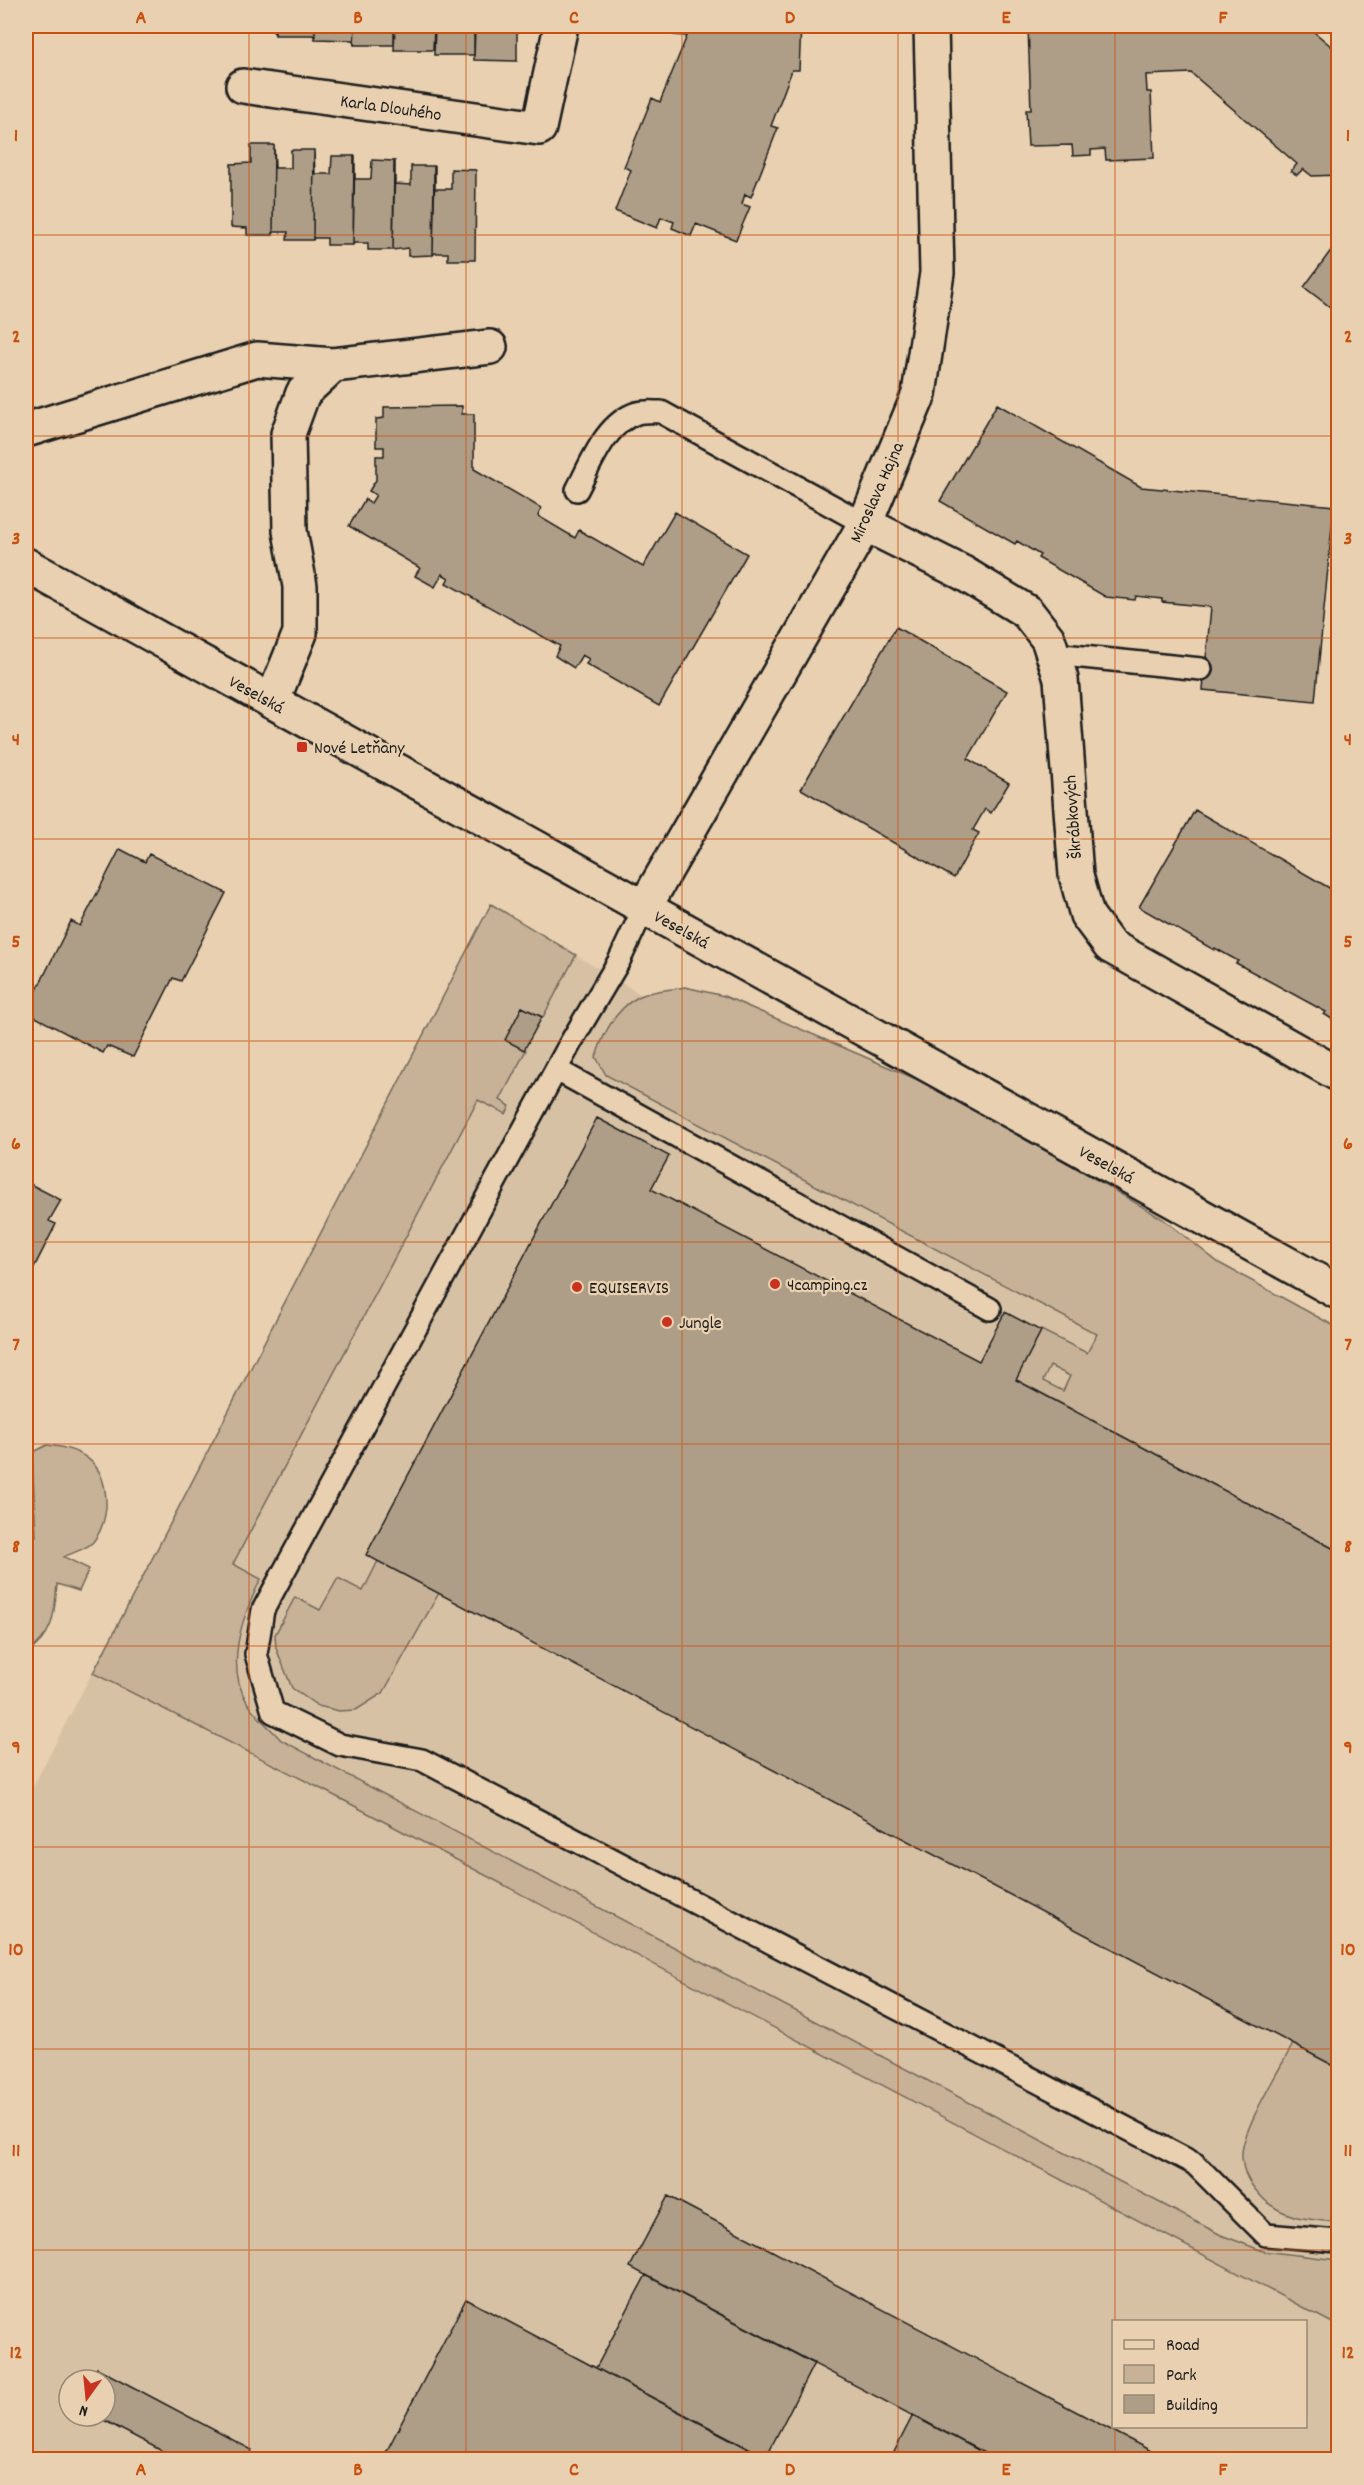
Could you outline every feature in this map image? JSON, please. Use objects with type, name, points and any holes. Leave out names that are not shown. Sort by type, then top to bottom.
[{"type":"street","name":"Karla Dlouhého","points":[[243,86],[539,128],[561,26]]},
{"type":"street","name":"Miroslava Hajna","points":[[644,908],[865,524],[919,394],[938,273],[931,26]]},
{"type":"street","points":[[26,430],[257,359],[333,364],[490,347]]},
{"type":"street","points":[[272,702],[300,633],[300,586],[290,531],[288,434],[303,393],[333,364]]},
{"type":"street","name":"Škrábkových","points":[[865,524],[963,573],[1027,612],[1048,639],[1061,679],[1076,875],[1087,915],[1110,946],[1338,1074]]},
{"type":"street","name":"Veselská","points":[[26,565],[1338,1292]]},
{"type":"lane","points":[[577,490],[606,438],[620,422],[638,412],[661,412],[865,524]]},
{"type":"lane","points":[[1053,654],[1201,669]]},
{"type":"lane","points":[[644,908],[619,961],[557,1070],[263,1610],[256,1654],[273,1712],[340,1745],[423,1760],[1195,2164],[1266,2235],[1338,2241]]},
{"type":"lane","points":[[557,1070],[990,1309]]},
{"type":"shaded area","points":[[491,904],[655,1003],[1338,1427],[1338,2459],[26,2460],[26,1800]]},
{"type":"green space","points":[[491,904],[576,955],[543,1017],[522,1007],[507,1040],[526,1050],[500,1100],[510,1106],[506,1114],[478,1100],[233,1564],[261,1579],[243,1623],[237,1656],[240,1687],[247,1702],[281,1740],[1221,2235],[1263,2251],[1338,2260],[1338,2326],[345,1801],[93,1673]]},
{"type":"green space","points":[[685,987],[724,996],[953,1095],[1163,1219],[1219,1263],[1338,1328],[1338,1551],[1015,1379],[1041,1330],[1087,1353],[1097,1334],[606,1075],[596,1057],[602,1040],[623,1008],[643,995]],"holes":[[[1050,1366],[1070,1376],[1063,1391],[1043,1381]]]},
{"type":"green space","points":[[47,1445],[73,1451],[92,1462],[103,1481],[106,1507],[102,1525],[93,1542],[84,1549],[64,1557],[89,1569],[79,1591],[57,1584],[51,1624],[42,1639],[26,1654],[26,1538],[36,1536],[32,1453]]},
{"type":"green space","points":[[378,1561],[439,1593],[383,1693],[356,1710],[339,1711],[318,1706],[292,1688],[276,1648],[275,1635],[295,1597],[320,1610],[338,1578],[363,1591]]},
{"type":"green space","points":[[1293,2044],[1338,2068],[1338,2222],[1305,2219],[1276,2208],[1255,2190],[1244,2168],[1242,2157],[1247,2132]]},
{"type":"building","points":[[232,26],[275,26],[275,35],[273,30],[232,30]]},
{"type":"building","points":[[275,26],[315,26],[315,39],[313,35],[275,35]]},
{"type":"building","points":[[315,26],[355,26],[354,45],[353,40],[315,39]]},
{"type":"building","points":[[355,26],[394,26],[394,45],[354,45]]},
{"type":"building","points":[[395,26],[434,26],[433,50],[394,50]]},
{"type":"building","points":[[435,26],[474,26],[474,55],[434,55]]},
{"type":"building","points":[[475,26],[517,26],[517,61],[474,60]]},
{"type":"building","points":[[675,26],[801,26],[799,70],[792,70],[771,126],[778,128],[751,197],[745,194],[742,204],[750,207],[736,240],[696,224],[691,236],[672,228],[674,222],[661,217],[657,228],[615,211],[631,170],[624,167],[652,98],[660,102],[687,36],[674,35]]},
{"type":"building","points":[[1028,26],[1307,26],[1338,52],[1338,175],[1312,176],[1303,169],[1297,175],[1291,171],[1297,164],[1191,73],[1146,75],[1147,92],[1151,92],[1154,158],[1106,160],[1105,149],[1091,150],[1091,155],[1073,156],[1072,145],[1028,146],[1026,110],[1031,110]]},
{"type":"building","points":[[251,145],[274,145],[273,235],[247,235],[247,228],[231,227],[231,164],[251,163]]},
{"type":"building","points":[[274,145],[275,168],[291,168],[291,150],[314,150],[313,240],[287,240],[288,232],[274,232],[273,235]]},
{"type":"building","points":[[314,150],[315,174],[331,174],[332,156],[354,156],[353,245],[327,245],[327,238],[314,238],[313,240]]},
{"type":"building","points":[[355,155],[355,179],[371,179],[372,160],[394,161],[393,250],[368,250],[368,243],[354,243],[353,245]]},
{"type":"building","points":[[395,160],[395,184],[411,185],[411,166],[434,166],[433,255],[408,256],[408,248],[393,250]]},
{"type":"building","points":[[435,165],[435,189],[451,189],[451,169],[476,170],[475,260],[448,260],[448,253],[433,255]]},
{"type":"building","points":[[1332,249],[1336,252],[1338,249],[1338,313],[1304,287]]},
{"type":"building","points":[[997,404],[1141,487],[1334,506],[1315,701],[1203,690],[1211,607],[1162,602],[1162,599],[1136,596],[1135,600],[1106,597],[1038,558],[1040,555],[1017,541],[1015,544],[940,501]]},
{"type":"building","points":[[462,406],[462,414],[474,414],[474,469],[541,508],[538,516],[575,538],[579,530],[643,567],[675,512],[747,554],[659,706],[586,664],[589,659],[582,655],[574,668],[555,656],[560,646],[446,583],[449,578],[442,574],[435,587],[415,576],[420,568],[349,526],[365,499],[371,503],[376,495],[369,491],[376,480],[376,456],[384,456],[384,447],[376,447],[376,419],[384,418],[384,407]]},
{"type":"building","points":[[896,627],[1007,691],[968,759],[1009,783],[991,813],[985,809],[973,830],[979,833],[954,878],[801,789]]},
{"type":"building","points":[[1195,810],[1338,893],[1338,1023],[1324,1014],[1326,1012],[1139,907]]},
{"type":"building","points":[[120,849],[145,862],[149,854],[226,893],[181,981],[173,978],[133,1057],[107,1046],[103,1053],[26,1012],[71,921],[80,926]]},
{"type":"building","points":[[522,1007],[542,1017],[524,1050],[505,1040]]},
{"type":"building","points":[[597,1118],[669,1156],[651,1189],[979,1361],[1005,1312],[1041,1331],[1016,1380],[1338,1551],[1338,2068],[366,1555]]},
{"type":"building","points":[[26,1182],[61,1200],[49,1221],[56,1224],[26,1283]]},
{"type":"building","points":[[668,2196],[1168,2460],[997,2460],[630,2267]]},
{"type":"building","points":[[646,2275],[814,2363],[766,2457],[596,2368]]},
{"type":"building","points":[[466,2299],[596,2368],[770,2460],[382,2460]]},
{"type":"building","points":[[117,2379],[252,2450],[247,2460],[179,2460],[117,2427]]},
{"type":"building","points":[[913,2415],[997,2460],[890,2460]]},
{"type":"place","name":"Nové Letňany","points":[[302,747]]},
{"type":"place","name":"4camping.cz","points":[[775,1284]]},
{"type":"place","name":"EQUISERVIS","points":[[577,1287]]},
{"type":"place","name":"Jungle","points":[[667,1322]]}]
